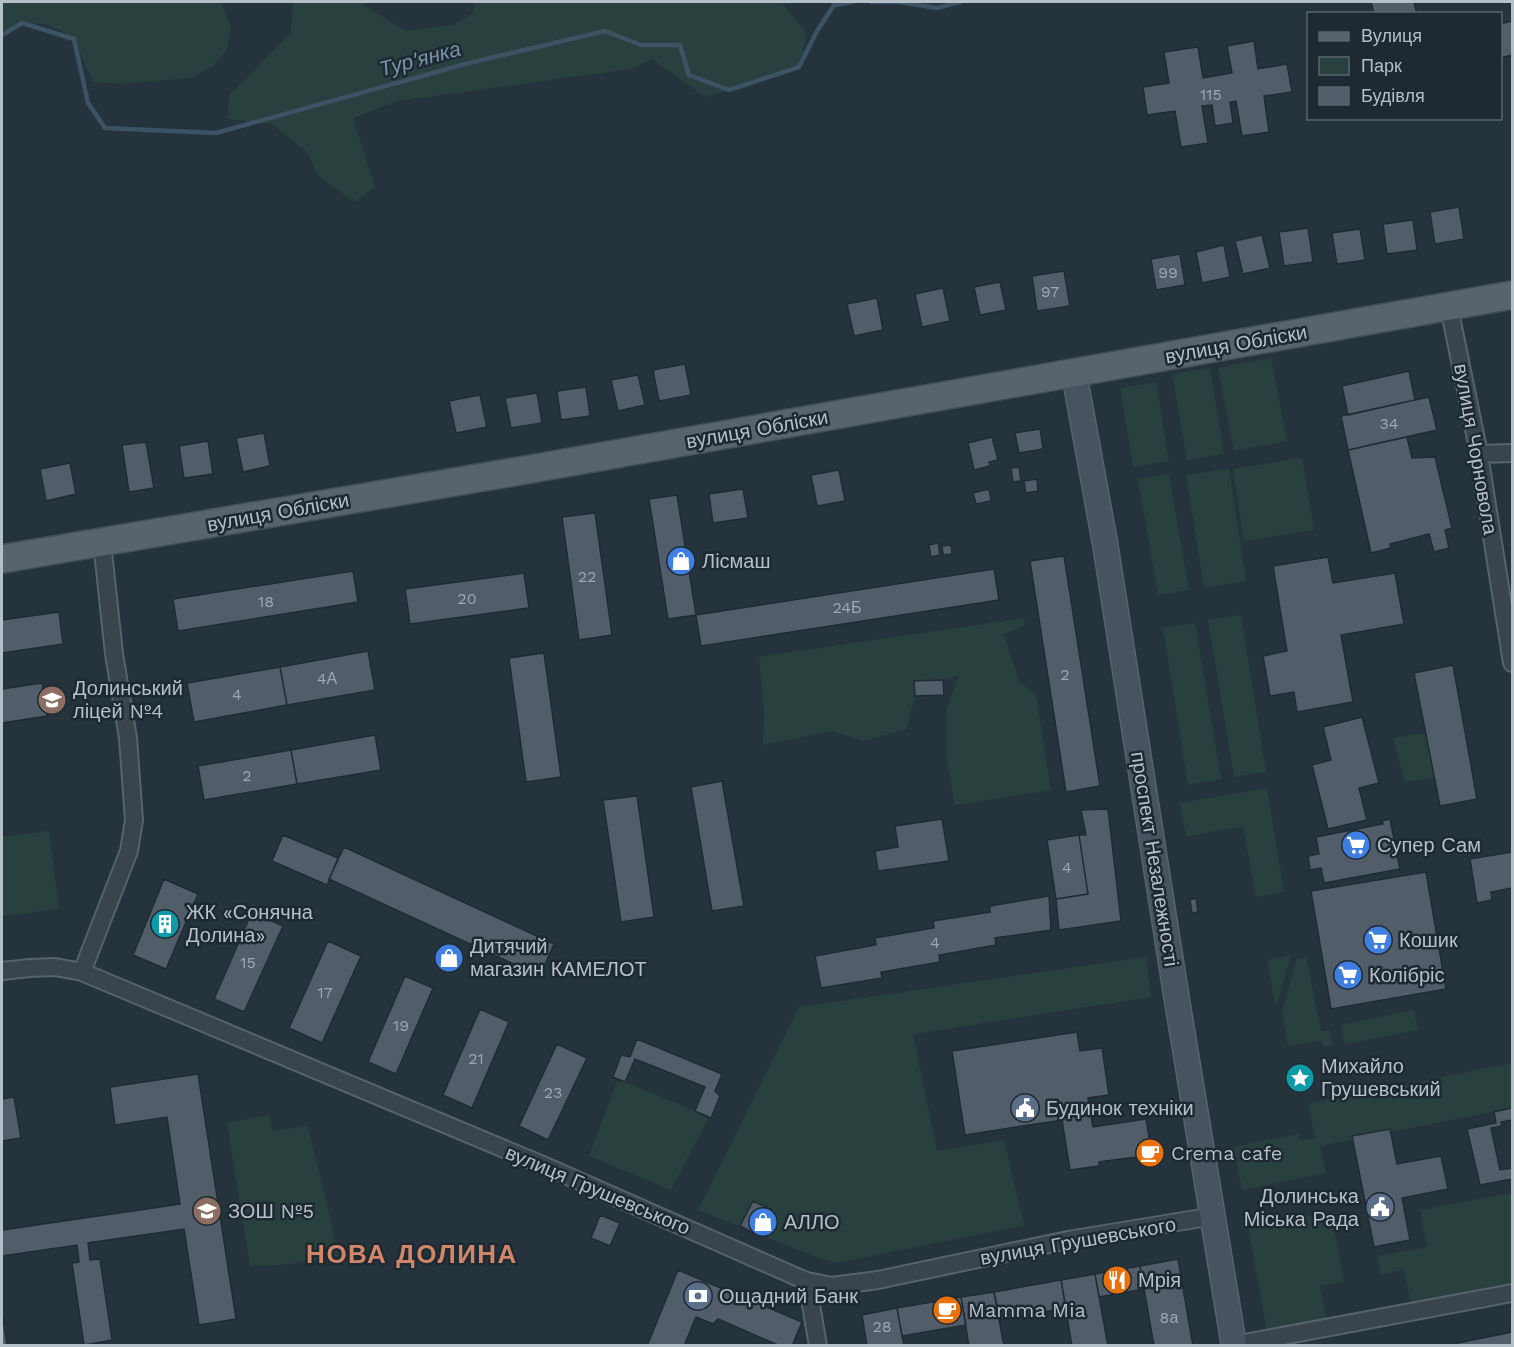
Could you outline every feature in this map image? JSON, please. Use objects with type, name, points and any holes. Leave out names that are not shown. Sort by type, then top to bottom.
[{"type":"main road","name":"вулиця Обліски","points":[[2,559],[531,469],[1512,295]]},
{"type":"main road","name":"проспект Незалежності","points":[[1074,373],[1107,554],[1234,1345]]},
{"type":"street","name":"вулиця Чорновола","points":[[1449,306],[1479,454],[1512,663]]},
{"type":"street","points":[[1479,454],[1512,453]]},
{"type":"street","points":[[82,972],[129,851],[134,820],[128,738],[114,654],[102,542]]},
{"type":"street","name":"вулиця Грушевського","points":[[2,971],[55,967],[82,972],[523,1157],[807,1281],[832,1286],[878,1280],[1068,1239],[1214,1216]]},
{"type":"street","points":[[807,1281],[818,1346]]},
{"type":"street","points":[[1234,1345],[1512,1293]]},
{"type":"green space","points":[[2,2],[221,2],[231,27],[227,50],[212,67],[190,78],[118,84],[93,82],[74,39],[68,34],[46,24],[22,23],[2,32]]},
{"type":"green space","points":[[293,2],[361,2],[406,31],[452,25],[473,13],[474,2],[782,2],[807,34],[799,67],[758,82],[705,97],[652,59],[631,69],[397,101],[353,118],[375,187],[354,202],[317,175],[308,153],[272,124],[227,119],[229,96],[291,33]]},
{"type":"green space","points":[[1271,358],[1287,441],[1234,451],[1218,368]]},
{"type":"green space","points":[[1210,368],[1224,454],[1187,460],[1172,374]]},
{"type":"green space","points":[[1156,382],[1169,461],[1133,467],[1120,388]]},
{"type":"green space","points":[[1302,458],[1314,530],[1244,541],[1233,469]]},
{"type":"green space","points":[[1229,469],[1246,581],[1204,588],[1186,475]]},
{"type":"green space","points":[[1169,474],[1189,590],[1158,595],[1138,479]]},
{"type":"green space","points":[[1241,615],[1266,772],[1234,777],[1208,620]]},
{"type":"green space","points":[[1024,618],[1025,625],[1003,635],[1019,681],[1036,695],[1051,790],[955,805],[946,756],[947,708],[958,676],[943,680],[914,681],[915,696],[907,729],[863,741],[832,731],[763,745],[764,712],[759,657]]},
{"type":"green space","points":[[1195,623],[1221,779],[1188,785],[1163,628]]},
{"type":"green space","points":[[1426,733],[1434,778],[1405,782],[1393,738]]},
{"type":"green space","points":[[1267,788],[1284,892],[1256,897],[1243,826],[1186,837],[1180,803]]},
{"type":"green space","points":[[49,831],[59,909],[2,916],[2,837]]},
{"type":"green space","points":[[1291,955],[1276,1008],[1267,960]]},
{"type":"green space","points":[[1146,957],[1151,997],[913,1034],[937,1151],[1004,1140],[1024,1225],[835,1263],[698,1210],[799,1007]]},
{"type":"green space","points":[[1306,957],[1321,1031],[1330,1030],[1333,1045],[1324,1047],[1321,1040],[1288,1046],[1282,1011],[1297,959]]},
{"type":"green space","points":[[1414,1010],[1418,1030],[1345,1044],[1341,1025]]},
{"type":"green space","points":[[1512,1063],[1512,1108],[1320,1146],[1326,1173],[1242,1190],[1233,1147],[1299,1134],[1300,1140],[1315,1138],[1308,1104]]},
{"type":"green space","points":[[617,1081],[625,1082],[695,1111],[708,1119],[671,1190],[589,1156]]},
{"type":"green space","points":[[270,1115],[272,1131],[308,1126],[339,1256],[291,1264],[250,1266],[227,1123]]},
{"type":"green space","points":[[1512,1193],[1512,1286],[1411,1305],[1404,1270],[1381,1274],[1377,1256],[1427,1247],[1420,1210]]},
{"type":"green space","points":[[1331,1212],[1344,1281],[1320,1286],[1327,1321],[1267,1332],[1248,1227]]},
{"type":"building","points":[[1371,2],[1414,2],[1416,12],[1374,12]]},
{"type":"building","points":[[1512,21],[1512,55],[1502,58],[1502,24]]},
{"type":"building","points":[[1254,41],[1258,69],[1287,64],[1292,92],[1264,96],[1269,132],[1242,136],[1236,101],[1230,102],[1233,123],[1215,126],[1212,105],[1202,106],[1208,143],[1181,147],[1175,111],[1147,115],[1143,87],[1169,83],[1164,52],[1198,47],[1203,78],[1232,73],[1227,46]]},
{"type":"building","points":[[1459,207],[1464,239],[1435,244],[1430,212]]},
{"type":"building","points":[[1413,220],[1417,250],[1387,254],[1383,224]]},
{"type":"building","points":[[1308,228],[1313,262],[1284,266],[1279,232]]},
{"type":"building","points":[[1360,229],[1365,260],[1337,264],[1332,233]]},
{"type":"building","points":[[1262,235],[1270,268],[1243,274],[1235,241]]},
{"type":"building","points":[[1224,245],[1230,277],[1202,283],[1196,252]]},
{"type":"building","points":[[1180,254],[1185,285],[1156,290],[1151,259]]},
{"type":"building","points":[[1064,271],[1070,306],[1037,311],[1032,276]]},
{"type":"building","points":[[1000,282],[1006,310],[980,315],[974,287]]},
{"type":"building","points":[[943,288],[950,321],[922,327],[915,294]]},
{"type":"building","points":[[877,298],[883,330],[854,336],[847,304]]},
{"type":"building","points":[[685,364],[691,395],[659,401],[653,370]]},
{"type":"building","points":[[1409,371],[1415,400],[1348,415],[1342,386]]},
{"type":"building","points":[[638,375],[645,405],[618,411],[611,380]]},
{"type":"building","points":[[586,387],[590,416],[561,420],[557,391]]},
{"type":"building","points":[[537,393],[542,423],[511,428],[505,398]]},
{"type":"building","points":[[480,395],[487,427],[456,433],[449,401]]},
{"type":"building","points":[[1429,397],[1437,430],[1348,450],[1341,416]]},
{"type":"building","points":[[1040,429],[1043,449],[1019,453],[1015,433]]},
{"type":"building","points":[[264,433],[270,466],[243,472],[236,438]]},
{"type":"building","points":[[992,437],[998,460],[989,462],[990,466],[974,470],[968,443]]},
{"type":"building","points":[[1407,437],[1412,458],[1435,457],[1452,528],[1445,530],[1449,548],[1434,552],[1429,534],[1390,544],[1391,548],[1371,553],[1348,450]]},
{"type":"building","points":[[208,441],[213,474],[184,478],[179,446]]},
{"type":"building","points":[[146,442],[154,488],[129,492],[122,445]]},
{"type":"building","points":[[70,463],[76,494],[46,501],[40,469]]},
{"type":"building","points":[[1019,467],[1021,481],[1013,482],[1011,468]]},
{"type":"building","points":[[839,470],[845,501],[817,506],[811,475]]},
{"type":"building","points":[[1037,479],[1038,491],[1026,493],[1024,481]]},
{"type":"building","points":[[743,489],[748,518],[713,523],[709,494]]},
{"type":"building","points":[[989,489],[991,501],[976,504],[973,493]]},
{"type":"building","points":[[677,495],[696,615],[668,619],[649,499]]},
{"type":"building","points":[[595,513],[612,635],[579,640],[562,517]]},
{"type":"building","points":[[938,543],[940,555],[931,557],[929,545]]},
{"type":"building","points":[[951,545],[952,554],[943,555],[942,546]]},
{"type":"building","points":[[1064,556],[1100,786],[1066,792],[1030,561]]},
{"type":"building","points":[[1328,557],[1333,583],[1395,573],[1404,624],[1341,635],[1353,702],[1297,712],[1294,692],[1270,696],[1263,656],[1287,651],[1273,566]]},
{"type":"building","points":[[994,569],[999,600],[701,646],[696,615]]},
{"type":"building","points":[[353,571],[358,602],[178,631],[173,599]]},
{"type":"building","points":[[524,573],[529,608],[410,624],[405,589]]},
{"type":"building","points":[[59,612],[63,644],[2,653],[2,620]]},
{"type":"building","points":[[368,651],[375,690],[287,705],[280,667]]},
{"type":"building","points":[[544,653],[561,777],[526,782],[509,658]]},
{"type":"building","points":[[1453,665],[1477,799],[1440,806],[1414,673]]},
{"type":"building","points":[[280,667],[287,705],[194,722],[187,683]]},
{"type":"building","points":[[943,680],[944,695],[915,696],[914,681]]},
{"type":"building","points":[[42,683],[47,716],[2,723],[2,689]]},
{"type":"building","points":[[1362,717],[1379,783],[1359,788],[1367,820],[1328,829],[1312,765],[1331,760],[1323,727]]},
{"type":"building","points":[[375,735],[381,770],[297,784],[291,750]]},
{"type":"building","points":[[291,750],[297,784],[204,800],[198,766]]},
{"type":"building","points":[[722,781],[744,906],[712,911],[691,787]]},
{"type":"building","points":[[637,796],[654,917],[621,922],[603,800]]},
{"type":"building","points":[[1108,809],[1121,921],[1059,930],[1056,899],[1088,894],[1079,835],[1086,835],[1081,810]]},
{"type":"building","points":[[942,819],[949,861],[878,871],[875,851],[898,847],[895,826]]},
{"type":"building","name":"Супер Сам","points":[[1390,819],[1400,869],[1324,883],[1321,868],[1310,870],[1308,856],[1319,854],[1316,837],[1383,824],[1382,821]]},
{"type":"building","points":[[283,835],[338,858],[327,885],[272,861]]},
{"type":"building","points":[[1079,835],[1088,894],[1056,899],[1047,840]]},
{"type":"building","points":[[344,847],[554,944],[540,976],[329,879]]},
{"type":"building","points":[[1512,852],[1512,888],[1491,892],[1492,900],[1477,903],[1470,859]]},
{"type":"building","name":"Кошик","points":[[1426,872],[1446,989],[1331,1009],[1311,891]]},
{"type":"building","name":"ЖК «Сонячна Долина»","points":[[164,879],[198,894],[166,969],[133,955]]},
{"type":"building","points":[[1049,896],[1051,930],[995,938],[996,945],[939,955],[940,962],[881,972],[882,978],[821,988],[815,956],[876,945],[875,938],[934,928],[933,921],[990,912],[990,906]]},
{"type":"building","points":[[1196,898],[1198,912],[1192,913],[1190,900]]},
{"type":"building","points":[[252,912],[283,926],[244,1012],[214,999]]},
{"type":"building","points":[[328,941],[361,956],[322,1043],[289,1028]]},
{"type":"building","points":[[405,976],[433,988],[396,1074],[368,1062]]},
{"type":"building","points":[[480,1009],[509,1022],[472,1108],[443,1095]]},
{"type":"building","name":"Будинок техніки","points":[[1077,1032],[1080,1051],[1102,1048],[1109,1095],[1088,1098],[1093,1127],[1146,1119],[1152,1155],[1099,1162],[1099,1166],[1070,1170],[1062,1120],[965,1135],[952,1051]]},
{"type":"building","points":[[637,1039],[722,1074],[715,1091],[720,1096],[711,1118],[695,1111],[705,1087],[635,1059],[625,1082],[613,1077],[621,1055],[630,1057]]},
{"type":"building","points":[[557,1044],[587,1058],[548,1140],[519,1126]]},
{"type":"building","points":[[198,1074],[236,1319],[199,1325],[184,1229],[88,1243],[90,1260],[100,1259],[112,1340],[84,1345],[72,1263],[79,1262],[77,1245],[2,1256],[2,1230],[180,1204],[167,1117],[115,1125],[110,1087]]},
{"type":"building","points":[[14,1097],[21,1138],[2,1141],[2,1099]]},
{"type":"building","points":[[1512,1108],[1512,1120],[1501,1122],[1502,1126],[1491,1128],[1500,1170],[1512,1168],[1512,1179],[1480,1185],[1467,1129],[1496,1123],[1494,1112]]},
{"type":"building","points":[[1390,1129],[1397,1164],[1441,1156],[1448,1189],[1402,1198],[1410,1240],[1374,1247],[1352,1136]]},
{"type":"building","points":[[753,1201],[772,1210],[759,1236],[740,1226]]},
{"type":"building","points":[[600,1215],[620,1223],[610,1246],[591,1238]]},
{"type":"building","points":[[1178,1259],[1193,1346],[1154,1346],[1140,1266]]},
{"type":"building","points":[[1140,1266],[1144,1289],[1099,1297],[1095,1274]]},
{"type":"building","points":[[678,1270],[802,1322],[792,1346],[780,1346],[718,1319],[713,1324],[696,1317],[684,1346],[647,1346]]},
{"type":"building","points":[[1095,1274],[1108,1346],[1072,1346],[1061,1280]]},
{"type":"building","points":[[1061,1280],[1066,1308],[1000,1320],[994,1292]]},
{"type":"building","points":[[994,1292],[1004,1346],[969,1346],[961,1297]]},
{"type":"building","points":[[961,1297],[966,1325],[902,1336],[897,1308]]},
{"type":"building","points":[[897,1308],[904,1346],[867,1346],[862,1315]]},
{"type":"building","points":[[2,1311],[7,1346],[2,1346]]},
{"type":"building","points":[[1512,1332],[1512,1346],[1453,1346],[1453,1344]]},
{"type":"waterway","name":"Тур'янка","points":[[2,35],[22,23],[74,39],[88,103],[105,128],[216,133],[469,63],[605,31],[641,45],[680,45],[689,75],[729,90],[799,67],[817,31],[834,5],[853,2]]},
{"type":"waterway","name":"Тур'янка","points":[[871,2],[900,2],[937,8],[960,2]]},
{"type":"place","name":"Лісмаш","points":[[681,561]]},
{"type":"place","name":"Долинський ліцей №4","points":[[52,700]]},
{"type":"place","name":"Супер Сам","points":[[1356,845]]},
{"type":"place","name":"ЖК «Сонячна Долина»","points":[[165,924]]},
{"type":"place","name":"Кошик","points":[[1378,940]]},
{"type":"place","name":"Дитячий магазин КАМЕЛОТ","points":[[449,958]]},
{"type":"place","name":"Колібріс","points":[[1348,975]]},
{"type":"place","name":"Михайло Грушевський","points":[[1300,1078]]},
{"type":"place","name":"Будинок техніки","points":[[1025,1108]]},
{"type":"place","name":"Crema cafe","points":[[1150,1153]]},
{"type":"place","name":"Долинська Міська Рада","points":[[1380,1207]]},
{"type":"place","name":"ЗОШ №5","points":[[207,1211]]},
{"type":"place","name":"АЛЛО","points":[[763,1222]]},
{"type":"place","name":"Мрія","points":[[1117,1280]]},
{"type":"place","name":"Ощадний Банк","points":[[698,1296]]},
{"type":"place","name":"Mamma Mia","points":[[947,1310]]},
{"type":"district","name":"НОВА ДОЛИНА","points":[[412,1254]]}]
